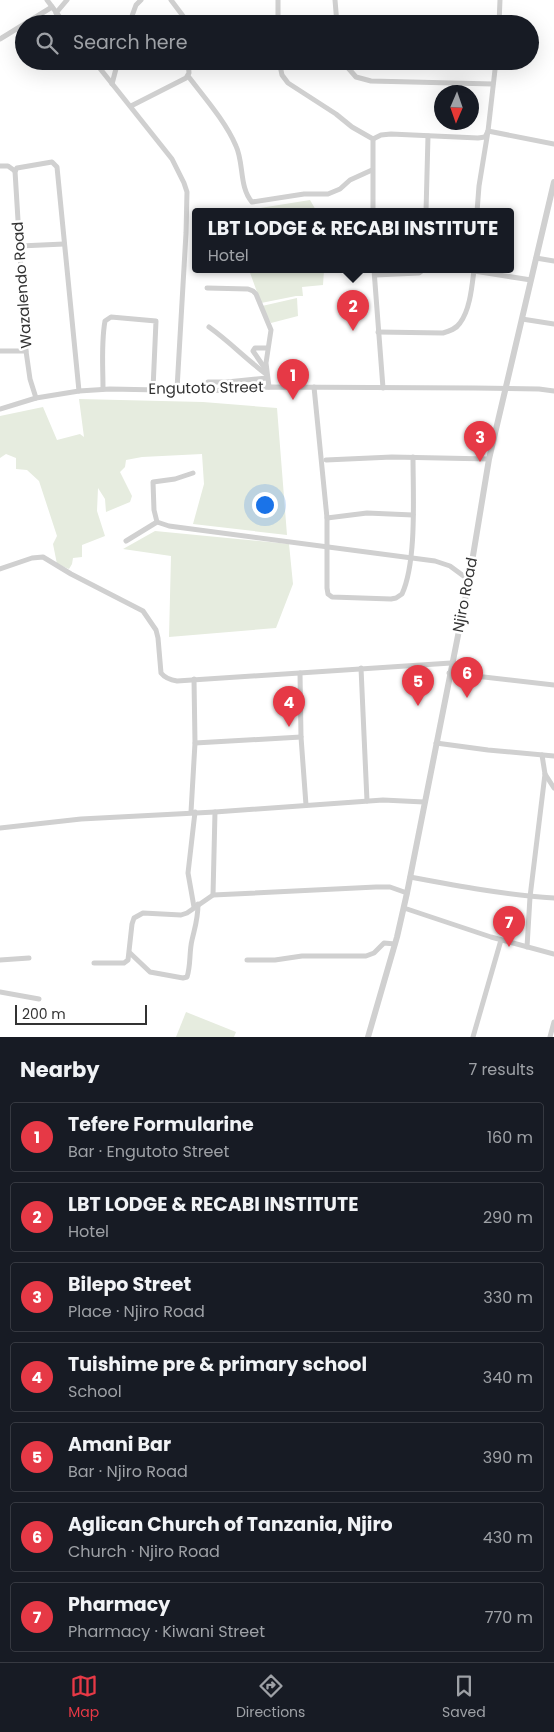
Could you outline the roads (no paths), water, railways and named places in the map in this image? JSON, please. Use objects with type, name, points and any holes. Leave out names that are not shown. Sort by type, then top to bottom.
[{"type":"street","points":[[47,0],[56,13],[66,0]]},
{"type":"street","points":[[132,15],[136,5],[141,0]]},
{"type":"street","points":[[171,0],[182,15]]},
{"type":"street","points":[[278,0],[278,15]]},
{"type":"street","points":[[335,0],[336,15]]},
{"type":"street","points":[[499,15],[500,0]]},
{"type":"street","points":[[39,15],[52,7]]},
{"type":"street","points":[[0,39],[15,30]]},
{"type":"street","points":[[101,70],[172,159],[187,192],[177,389]]},
{"type":"street","points":[[112,84],[116,70]]},
{"type":"street","points":[[188,70],[188,76],[217,115],[237,147],[245,189],[252,202],[304,194],[328,194],[350,180],[372,170]]},
{"type":"street","points":[[281,70],[288,83],[336,114],[352,127],[373,139],[386,135],[478,138],[485,137],[488,132]]},
{"type":"street","points":[[350,70],[356,77],[372,81],[493,84]]},
{"type":"street","points":[[478,208],[479,186],[488,132],[495,70]]},
{"type":"street","points":[[131,106],[188,76]]},
{"type":"street","points":[[488,132],[554,144]]},
{"type":"street","points":[[426,208],[428,136]]},
{"type":"street","points":[[373,139],[373,208]]},
{"type":"street","points":[[0,166],[8,166],[15,171],[17,168],[52,162],[56,164],[79,391]]},
{"type":"street","name":"Wazalendo Road","points":[[15,171],[26,351],[30,379],[36,398]]},
{"type":"street","name":"Njiro Road","points":[[368,1037],[404,908],[449,673],[469,580],[489,460],[504,388],[536,258],[552,205],[554,182]]},
{"type":"street","points":[[20,246],[64,244]]},
{"type":"street","points":[[536,258],[554,261]]},
{"type":"street","points":[[374,273],[383,388]]},
{"type":"street","points":[[378,332],[444,333],[453,330],[460,324],[465,313],[473,273]]},
{"type":"street","points":[[491,273],[531,280]]},
{"type":"street","points":[[208,288],[248,289],[253,291],[270,324],[271,334],[267,348],[266,374],[269,387]]},
{"type":"street","points":[[103,389],[102,347],[104,325],[105,321],[111,318],[154,320],[157,322],[153,389]]},
{"type":"street","points":[[522,319],[554,324]]},
{"type":"street","points":[[209,327],[251,364],[266,374]]},
{"type":"street","points":[[266,374],[254,354],[254,349],[257,347],[267,348]]},
{"type":"street","points":[[0,351],[26,351]]},
{"type":"street","points":[[208,382],[227,382],[266,374]]},
{"type":"street","name":"Engutoto Street","points":[[0,409],[36,398],[103,389],[209,391],[269,387],[314,387],[504,388],[554,391]]},
{"type":"street","points":[[314,387],[327,518],[328,594],[336,598],[391,599],[400,597],[403,592],[411,558],[414,457]]},
{"type":"street","points":[[326,460],[414,457],[489,460]]},
{"type":"street","points":[[157,522],[154,510],[153,482],[175,479],[193,473]]},
{"type":"street","points":[[327,518],[367,513],[413,515]]},
{"type":"street","points":[[126,541],[157,522],[169,526],[444,563],[469,580]]},
{"type":"street","points":[[0,569],[32,558],[44,557],[71,574],[143,611],[156,630],[161,673],[170,680],[451,663]]},
{"type":"street","points":[[361,668],[367,801]]},
{"type":"street","points":[[300,673],[301,737],[306,804]]},
{"type":"street","points":[[449,673],[554,685]]},
{"type":"street","points":[[130,953],[150,972],[187,977],[191,942],[198,922],[188,873],[193,812],[194,679]]},
{"type":"street","points":[[195,743],[301,737]]},
{"type":"street","points":[[436,743],[554,756]]},
{"type":"street","points":[[527,947],[530,897],[545,774],[542,755]]},
{"type":"street","points":[[545,774],[554,788]]},
{"type":"street","points":[[0,828],[81,819],[215,812],[306,804],[383,800],[424,802]]},
{"type":"street","points":[[213,895],[215,812]]},
{"type":"street","points":[[410,877],[530,897],[554,898]]},
{"type":"street","points":[[94,962],[124,963],[128,960],[132,924],[134,918],[138,915],[150,913],[181,915],[213,895],[376,887],[390,888],[407,893]]},
{"type":"street","points":[[404,908],[501,940],[554,954]]},
{"type":"street","points":[[473,1037],[501,940]]},
{"type":"street","points":[[247,960],[275,960],[302,956],[366,956],[374,953],[381,944],[395,944]]},
{"type":"street","points":[[0,960],[29,958]]},
{"type":"street","points":[[0,992],[39,999]]},
{"type":"street","points":[[550,1037],[554,1022]]},
{"type":"place","name":"LBT LODGE & RECABI INSTITUTE","points":[[353,331]]},
{"type":"place","name":"Tefere Formularine","points":[[293,400]]},
{"type":"place","name":"Bilepo Street","points":[[480,462]]},
{"type":"place","name":"Aglican Church of Tanzania, Njiro","points":[[467,698]]},
{"type":"place","name":"Amani Bar","points":[[418,706]]},
{"type":"place","name":"Tuishime pre & primary school","points":[[289,727]]},
{"type":"place","name":"Pharmacy","points":[[509,947]]}]
